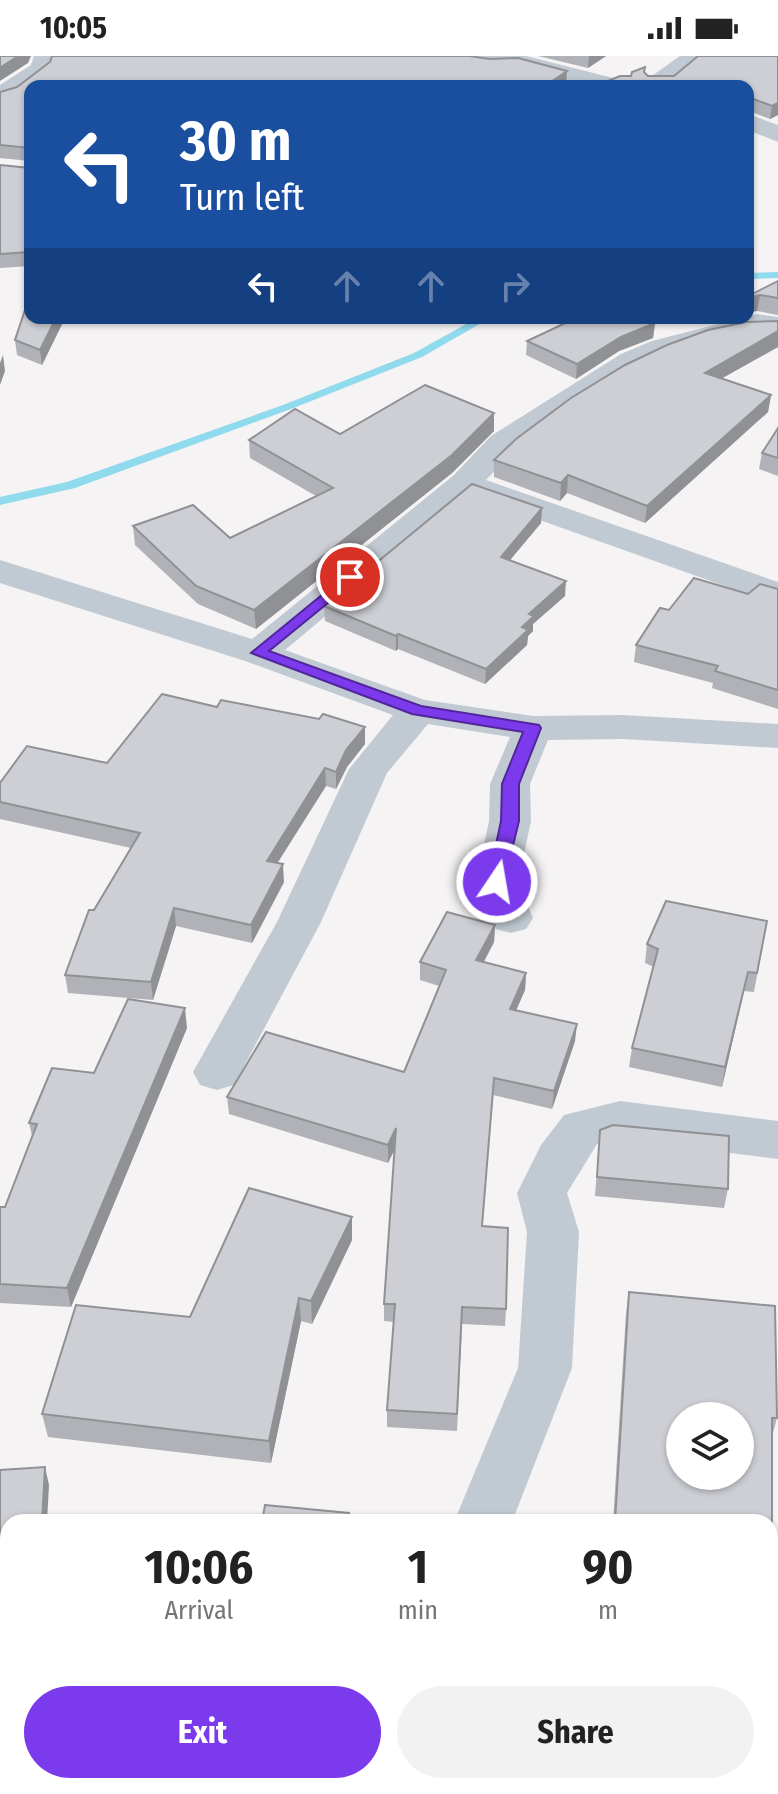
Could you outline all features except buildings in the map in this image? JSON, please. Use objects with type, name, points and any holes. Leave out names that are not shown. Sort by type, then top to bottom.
[{"type":"street","points":[[449,56],[490,62],[518,61],[592,80]]},
{"type":"street","points":[[661,80],[695,56]]},
{"type":"street","points":[[0,68],[44,63]]},
{"type":"street","points":[[0,96],[44,63]]},
{"type":"street","points":[[754,124],[778,134]]},
{"type":"street","points":[[258,653],[466,482],[503,443],[632,360],[663,347],[752,324]]},
{"type":"street","points":[[754,324],[778,326]]},
{"type":"street","points":[[466,482],[778,594]]},
{"type":"street","points":[[2,576],[258,653],[418,711],[533,728],[623,727],[778,736]]},
{"type":"street","points":[[217,1072],[299,922],[369,769],[418,711]]},
{"type":"street","points":[[511,918],[497,882],[510,821],[510,784],[533,728]]},
{"type":"street","points":[[486,1514],[545,1368],[553,1232],[542,1193],[559,1159],[581,1128],[620,1120],[778,1140]]},
{"type":"waterway","points":[[754,276],[778,275]]},
{"type":"waterway","points":[[0,501],[71,485],[287,407],[418,355],[474,324]]},
{"type":"route","points":[[350,577],[258,653],[418,711],[482,723],[533,728],[510,784],[510,821],[497,882]]}]
